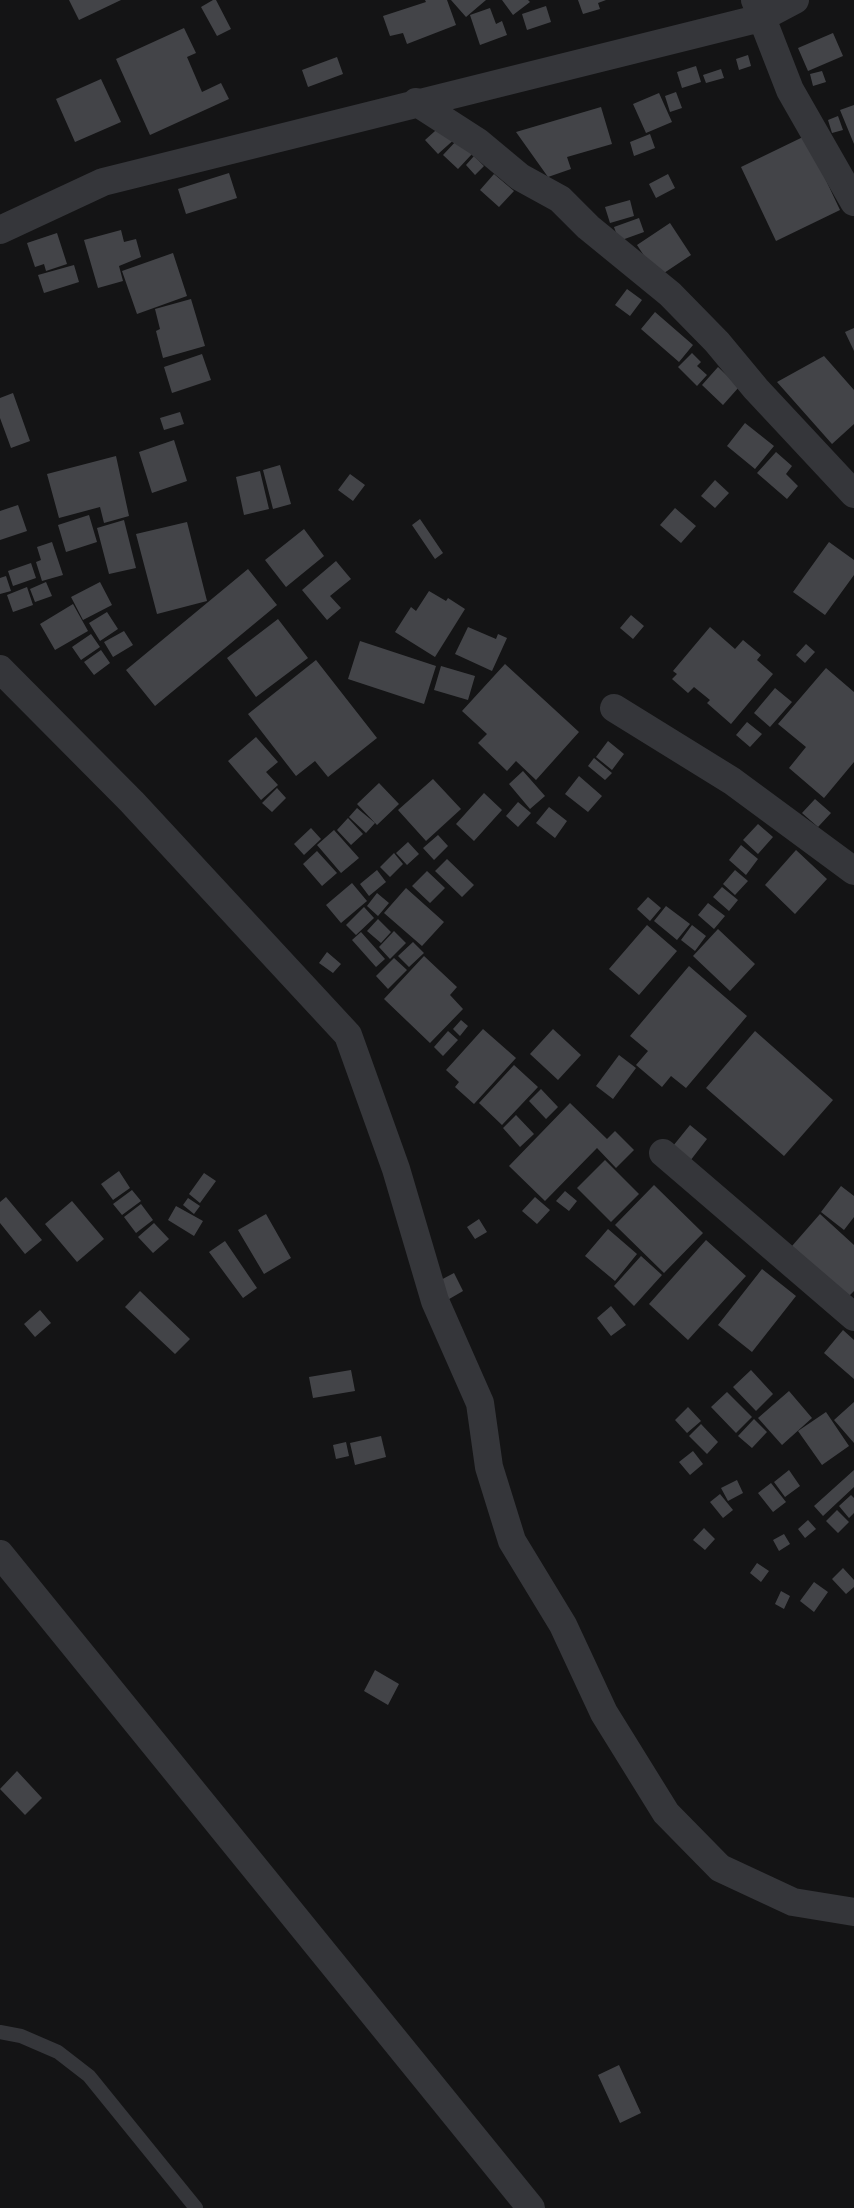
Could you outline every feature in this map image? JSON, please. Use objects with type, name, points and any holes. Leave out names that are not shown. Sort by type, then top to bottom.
[{"type":"street","points":[[0,230],[103,182],[416,102],[795,0]]},
{"type":"street","points":[[758,9],[790,90],[854,202]]},
{"type":"street","points":[[416,102],[478,142],[520,177],[560,199],[588,227],[670,294],[717,342],[756,390],[854,494]]},
{"type":"street","points":[[0,669],[132,802],[348,1035],[396,1169],[435,1301],[480,1403],[489,1467],[513,1541],[563,1625],[604,1713],[666,1813],[720,1868],[794,1902],[854,1912]]},
{"type":"street","points":[[615,708],[732,781],[854,871]]},
{"type":"street","points":[[663,1153],[854,1317]]},
{"type":"street","points":[[0,1554],[531,2208]]},
{"type":"lane","points":[[0,2032],[21,2036],[58,2052],[89,2076],[196,2208]]},
{"type":"building","points":[[69,0],[121,0],[79,20]]},
{"type":"building","points":[[216,0],[231,29],[217,36],[201,7]]},
{"type":"building","points":[[425,0],[447,0],[456,25],[407,44],[403,33],[390,36],[383,16],[426,2]]},
{"type":"building","points":[[451,0],[486,0],[466,17]]},
{"type":"building","points":[[502,0],[528,0],[530,2],[513,15]]},
{"type":"building","points":[[578,0],[606,0],[598,3],[600,9],[583,14]]},
{"type":"building","points":[[546,6],[551,22],[527,30],[522,14]]},
{"type":"building","points":[[490,8],[496,24],[502,21],[507,35],[480,45],[470,15]]},
{"type":"building","points":[[184,28],[196,53],[187,57],[202,92],[221,83],[229,99],[150,135],[116,59]]},
{"type":"building","points":[[833,33],[843,56],[808,71],[798,48]]},
{"type":"building","points":[[748,55],[751,66],[739,70],[736,59]]},
{"type":"building","points":[[337,57],[343,74],[308,87],[302,70]]},
{"type":"building","points":[[696,66],[701,82],[682,88],[677,72]]},
{"type":"building","points":[[721,69],[724,78],[706,83],[703,75]]},
{"type":"building","points":[[822,71],[826,82],[813,86],[810,74]]},
{"type":"building","points":[[101,79],[121,122],[75,142],[56,99]]},
{"type":"building","points":[[676,92],[682,108],[670,112],[665,96]]},
{"type":"building","points":[[659,93],[672,122],[646,133],[633,104]]},
{"type":"building","points":[[854,105],[854,144],[840,110]]},
{"type":"building","points":[[601,107],[612,144],[567,157],[571,169],[548,177],[516,132]]},
{"type":"building","points":[[838,116],[843,130],[832,133],[828,120]]},
{"type":"building","points":[[444,123],[457,137],[438,154],[425,140]]},
{"type":"building","points":[[650,134],[655,148],[634,156],[630,142]]},
{"type":"building","points":[[805,136],[840,210],[776,241],[741,167]]},
{"type":"building","points":[[457,140],[472,154],[458,169],[443,155]]},
{"type":"building","points":[[474,156],[484,166],[475,175],[466,165]]},
{"type":"building","points":[[229,173],[237,198],[186,214],[178,189]]},
{"type":"building","points":[[494,174],[514,191],[499,207],[480,190]]},
{"type":"building","points":[[668,174],[675,188],[656,198],[649,184]]},
{"type":"building","points":[[630,200],[634,216],[610,223],[605,207]]},
{"type":"building","points":[[639,218],[644,232],[619,241],[614,227]]},
{"type":"building","points":[[670,223],[691,255],[658,277],[637,245]]},
{"type":"building","points":[[121,230],[124,242],[136,239],[141,257],[119,266],[123,281],[98,288],[84,240]]},
{"type":"building","points":[[57,233],[67,264],[46,271],[44,264],[35,267],[27,243]]},
{"type":"building","points":[[173,253],[187,296],[137,314],[122,271]]},
{"type":"building","points":[[74,265],[79,282],[44,293],[38,275]]},
{"type":"building","points":[[627,289],[642,300],[630,316],[615,305]]},
{"type":"building","points":[[191,299],[205,346],[163,358],[156,331],[160,329],[155,309]]},
{"type":"building","points":[[655,312],[693,345],[679,362],[641,329]]},
{"type":"building","points":[[854,328],[854,351],[845,332]]},
{"type":"building","points":[[692,353],[701,362],[697,366],[707,375],[697,386],[678,367]]},
{"type":"building","points":[[202,354],[211,380],[172,393],[164,367]]},
{"type":"building","points":[[824,356],[854,390],[854,424],[832,444],[777,382]]},
{"type":"building","points":[[718,367],[739,387],[723,405],[702,385]]},
{"type":"building","points":[[13,393],[30,441],[11,448],[0,418],[0,398]]},
{"type":"building","points":[[180,412],[184,424],[164,430],[160,418]]},
{"type":"building","points":[[745,423],[774,446],[755,469],[727,446]]},
{"type":"building","points":[[174,440],[187,481],[152,493],[139,452]]},
{"type":"building","points":[[776,452],[792,466],[786,474],[798,486],[787,499],[757,473]]},
{"type":"building","points":[[116,456],[129,516],[104,523],[100,507],[59,518],[47,474]]},
{"type":"building","points":[[280,465],[291,504],[273,509],[263,470]]},
{"type":"building","points":[[260,471],[269,509],[244,515],[236,477]]},
{"type":"building","points":[[350,474],[365,485],[353,501],[338,490]]},
{"type":"building","points":[[715,480],[729,493],[715,508],[701,496]]},
{"type":"building","points":[[18,505],[27,531],[0,540],[0,511]]},
{"type":"building","points":[[675,508],[696,526],[681,543],[660,525]]},
{"type":"building","points":[[89,515],[97,542],[66,552],[58,525]]},
{"type":"building","points":[[420,519],[443,553],[435,559],[412,525]]},
{"type":"building","points":[[124,520],[136,568],[109,574],[97,528]]},
{"type":"building","points":[[187,522],[207,601],[157,614],[136,534]]},
{"type":"building","points":[[304,529],[324,556],[286,587],[265,560]]},
{"type":"building","points":[[52,542],[63,575],[42,581],[36,562],[41,560],[37,547]]},
{"type":"building","points":[[829,542],[854,560],[854,575],[825,615],[793,592]]},
{"type":"building","points":[[336,561],[351,579],[330,596],[341,608],[327,620],[302,590]]},
{"type":"building","points":[[31,563],[36,578],[13,586],[8,571]]},
{"type":"building","points":[[248,569],[277,605],[155,706],[126,670]]},
{"type":"building","points":[[6,576],[11,591],[0,594],[0,578]]},
{"type":"building","points":[[46,582],[52,596],[35,602],[30,589]]},
{"type":"building","points":[[100,582],[112,605],[83,620],[71,597]]},
{"type":"building","points":[[27,587],[33,605],[13,612],[7,595]]},
{"type":"building","points":[[429,591],[446,601],[448,598],[465,609],[435,657],[395,632],[411,607],[416,611]]},
{"type":"building","points":[[73,604],[88,631],[55,650],[40,624]]},
{"type":"building","points":[[107,612],[118,629],[100,641],[89,623]]},
{"type":"building","points":[[631,615],[644,626],[633,639],[620,628]]},
{"type":"building","points":[[278,619],[308,658],[256,697],[227,658]]},
{"type":"building","points":[[468,627],[496,639],[498,634],[507,638],[492,671],[455,654]]},
{"type":"building","points":[[710,627],[735,649],[743,640],[761,655],[757,660],[773,674],[731,724],[707,703],[710,700],[694,687],[688,693],[672,679],[677,674],[673,671]]},
{"type":"building","points":[[124,631],[133,645],[113,657],[104,642]]},
{"type":"building","points":[[91,634],[100,647],[81,660],[72,647]]},
{"type":"building","points":[[360,641],[436,666],[424,704],[348,679]]},
{"type":"building","points":[[806,644],[815,652],[805,663],[796,655]]},
{"type":"building","points":[[101,650],[110,663],[94,675],[84,662]]},
{"type":"building","points":[[316,660],[377,738],[328,777],[315,761],[296,776],[248,714]]},
{"type":"building","points":[[505,664],[579,732],[536,780],[516,761],[507,771],[478,743],[487,734],[462,711]]},
{"type":"building","points":[[441,666],[475,676],[468,700],[434,690]]},
{"type":"building","points":[[826,668],[854,692],[854,762],[824,798],[789,768],[806,747],[778,724]]},
{"type":"building","points":[[775,688],[792,702],[770,727],[754,713]]},
{"type":"building","points":[[747,722],[762,734],[750,747],[736,735]]},
{"type":"building","points":[[256,737],[278,762],[266,772],[278,785],[261,800],[228,761]]},
{"type":"building","points":[[608,741],[624,754],[612,770],[596,757]]},
{"type":"building","points":[[594,758],[612,773],[605,780],[588,766]]},
{"type":"building","points":[[523,771],[545,796],[530,809],[509,784]]},
{"type":"building","points":[[579,776],[602,796],[588,812],[565,794]]},
{"type":"building","points":[[433,779],[461,809],[426,841],[398,810]]},
{"type":"building","points":[[379,783],[399,804],[377,825],[357,804]]},
{"type":"building","points":[[277,788],[286,798],[272,812],[262,803]]},
{"type":"building","points":[[484,793],[502,810],[474,841],[456,824]]},
{"type":"building","points":[[815,799],[831,813],[818,827],[802,813]]},
{"type":"building","points":[[518,802],[531,813],[518,827],[506,816]]},
{"type":"building","points":[[549,807],[567,821],[555,838],[536,823]]},
{"type":"building","points":[[357,808],[375,823],[366,833],[349,817]]},
{"type":"building","points":[[348,818],[363,834],[351,845],[337,830]]},
{"type":"building","points":[[758,824],[773,837],[758,854],[743,840]]},
{"type":"building","points":[[311,828],[321,839],[304,855],[294,844]]},
{"type":"building","points":[[334,830],[359,858],[341,873],[317,845]]},
{"type":"building","points":[[438,835],[448,846],[434,860],[423,848]]},
{"type":"building","points":[[408,842],[419,854],[407,865],[396,853]]},
{"type":"building","points":[[741,845],[758,859],[746,875],[729,860]]},
{"type":"building","points":[[796,850],[827,879],[795,914],[765,885]]},
{"type":"building","points":[[317,851],[337,873],[322,886],[303,864]]},
{"type":"building","points":[[394,853],[403,864],[390,877],[380,867]]},
{"type":"building","points":[[447,859],[474,885],[462,897],[435,871]]},
{"type":"building","points":[[377,870],[386,882],[369,896],[360,884]]},
{"type":"building","points":[[735,870],[748,881],[735,895],[723,884]]},
{"type":"building","points":[[427,871],[445,888],[430,903],[412,886]]},
{"type":"building","points":[[352,883],[367,901],[341,923],[326,905]]},
{"type":"building","points":[[722,887],[738,900],[729,911],[713,897]]},
{"type":"building","points":[[406,888],[444,922],[422,946],[384,913]]},
{"type":"building","points":[[377,893],[389,903],[378,916],[367,906]]},
{"type":"building","points":[[648,897],[661,908],[650,921],[637,909]]},
{"type":"building","points":[[708,903],[725,916],[714,929],[698,915]]},
{"type":"building","points":[[666,906],[690,924],[677,940],[654,921]]},
{"type":"building","points":[[364,907],[374,918],[356,935],[346,925]]},
{"type":"building","points":[[378,919],[391,932],[381,943],[367,931]]},
{"type":"building","points":[[647,925],[677,951],[639,995],[609,969]]},
{"type":"building","points":[[692,925],[706,936],[695,951],[681,940]]},
{"type":"building","points":[[718,929],[755,964],[730,991],[693,956]]},
{"type":"building","points":[[394,931],[406,943],[390,959],[379,947]]},
{"type":"building","points":[[361,932],[385,959],[376,967],[352,940]]},
{"type":"building","points":[[413,942],[424,953],[409,967],[398,956]]},
{"type":"building","points":[[327,952],[341,964],[333,973],[319,963]]},
{"type":"building","points":[[424,956],[457,987],[450,995],[463,1009],[430,1043],[384,999]]},
{"type":"building","points":[[394,958],[407,970],[388,989],[376,976]]},
{"type":"building","points":[[689,966],[747,1016],[686,1088],[671,1076],[662,1087],[636,1065],[648,1051],[630,1036]]},
{"type":"building","points":[[461,1020],[468,1026],[460,1036],[453,1029]]},
{"type":"building","points":[[483,1029],[516,1058],[474,1104],[455,1087],[459,1082],[446,1070]]},
{"type":"building","points":[[553,1029],[581,1055],[558,1080],[530,1054]]},
{"type":"building","points":[[448,1031],[458,1040],[443,1056],[434,1047]]},
{"type":"building","points":[[755,1031],[833,1100],[784,1156],[706,1088]]},
{"type":"building","points":[[619,1055],[636,1068],[613,1099],[596,1086]]},
{"type":"building","points":[[514,1065],[538,1087],[502,1125],[479,1103]]},
{"type":"building","points":[[541,1089],[558,1107],[546,1119],[529,1101]]},
{"type":"building","points":[[570,1103],[607,1139],[615,1131],[634,1150],[616,1168],[597,1148],[545,1201],[509,1166]]},
{"type":"building","points":[[516,1115],[534,1134],[520,1147],[503,1128]]},
{"type":"building","points":[[690,1125],[707,1139],[690,1161],[673,1146]]},
{"type":"building","points":[[605,1160],[639,1194],[611,1222],[577,1188]]},
{"type":"building","points":[[119,1171],[130,1188],[113,1200],[101,1184]]},
{"type":"building","points":[[204,1173],[216,1181],[200,1203],[189,1194]]},
{"type":"building","points":[[654,1185],[703,1233],[664,1273],[615,1225]]},
{"type":"building","points":[[841,1186],[854,1196],[854,1217],[844,1230],[821,1212]]},
{"type":"building","points":[[132,1190],[141,1201],[122,1215],[113,1204]]},
{"type":"building","points":[[565,1191],[577,1201],[569,1211],[556,1201]]},
{"type":"building","points":[[6,1197],[42,1240],[25,1254],[0,1223],[0,1202]]},
{"type":"building","points":[[535,1197],[550,1210],[537,1224],[522,1211]]},
{"type":"building","points":[[188,1198],[200,1206],[194,1214],[183,1205]]},
{"type":"building","points":[[72,1201],[104,1239],[77,1262],[45,1224]]},
{"type":"building","points":[[141,1204],[153,1220],[136,1233],[124,1217]]},
{"type":"building","points":[[176,1206],[203,1221],[194,1236],[168,1220]]},
{"type":"building","points":[[266,1214],[291,1258],[264,1274],[238,1230]]},
{"type":"building","points":[[820,1214],[854,1245],[854,1291],[848,1297],[792,1246]]},
{"type":"building","points":[[479,1219],[487,1232],[475,1239],[467,1227]]},
{"type":"building","points":[[154,1223],[169,1239],[153,1253],[138,1237]]},
{"type":"building","points":[[608,1229],[637,1254],[615,1281],[585,1256]]},
{"type":"building","points":[[706,1240],[746,1276],[688,1340],[649,1304]]},
{"type":"building","points":[[225,1241],[257,1288],[243,1298],[209,1252]]},
{"type":"building","points":[[641,1256],[662,1275],[634,1306],[614,1286]]},
{"type":"building","points":[[762,1269],[796,1296],[752,1352],[718,1325]]},
{"type":"building","points":[[454,1273],[463,1291],[444,1302],[435,1283]]},
{"type":"building","points":[[140,1291],[190,1339],[175,1354],[125,1307]]},
{"type":"building","points":[[611,1306],[626,1325],[611,1336],[597,1318]]},
{"type":"building","points":[[40,1310],[51,1323],[35,1337],[24,1324]]},
{"type":"building","points":[[843,1330],[854,1340],[854,1379],[824,1353]]},
{"type":"building","points":[[351,1370],[355,1391],[313,1398],[309,1377]]},
{"type":"building","points":[[751,1370],[773,1394],[756,1411],[733,1387]]},
{"type":"building","points":[[789,1391],[812,1418],[782,1445],[758,1418]]},
{"type":"building","points":[[727,1392],[752,1417],[736,1433],[711,1407]]},
{"type":"building","points":[[854,1402],[854,1443],[834,1420]]},
{"type":"building","points":[[688,1407],[701,1421],[687,1433],[675,1420]]},
{"type":"building","points":[[826,1412],[849,1446],[822,1465],[798,1431]]},
{"type":"building","points":[[754,1419],[767,1432],[752,1448],[738,1436]]},
{"type":"building","points":[[701,1424],[718,1442],[707,1454],[689,1436]]},
{"type":"building","points":[[381,1436],[386,1457],[355,1465],[350,1443]]},
{"type":"building","points":[[346,1442],[349,1456],[336,1459],[333,1445]]},
{"type":"building","points":[[693,1451],[703,1464],[690,1475],[679,1462]]},
{"type":"building","points":[[789,1470],[800,1486],[785,1497],[774,1482]]},
{"type":"building","points":[[854,1470],[854,1487],[823,1516],[814,1506]]},
{"type":"building","points":[[737,1480],[743,1493],[728,1501],[721,1488]]},
{"type":"building","points":[[771,1483],[786,1502],[773,1512],[758,1493]]},
{"type":"building","points":[[720,1494],[733,1510],[723,1518],[710,1502]]},
{"type":"building","points":[[851,1495],[854,1498],[854,1513],[849,1518],[839,1506]]},
{"type":"building","points":[[837,1510],[849,1522],[838,1533],[826,1521]]},
{"type":"building","points":[[808,1520],[816,1529],[805,1538],[798,1529]]},
{"type":"building","points":[[704,1528],[715,1539],[705,1550],[693,1540]]},
{"type":"building","points":[[784,1534],[790,1544],[779,1551],[773,1540]]},
{"type":"building","points":[[757,1563],[769,1571],[761,1582],[750,1573]]},
{"type":"building","points":[[843,1568],[854,1580],[854,1587],[846,1594],[832,1579]]},
{"type":"building","points":[[814,1582],[828,1592],[814,1612],[800,1601]]},
{"type":"building","points":[[781,1591],[790,1596],[784,1609],[775,1604]]},
{"type":"building","points":[[375,1670],[399,1684],[388,1705],[364,1691]]},
{"type":"building","points":[[17,1771],[42,1798],[25,1815],[0,1789]]},
{"type":"building","points":[[619,2065],[641,2113],[620,2123],[598,2075]]}]
